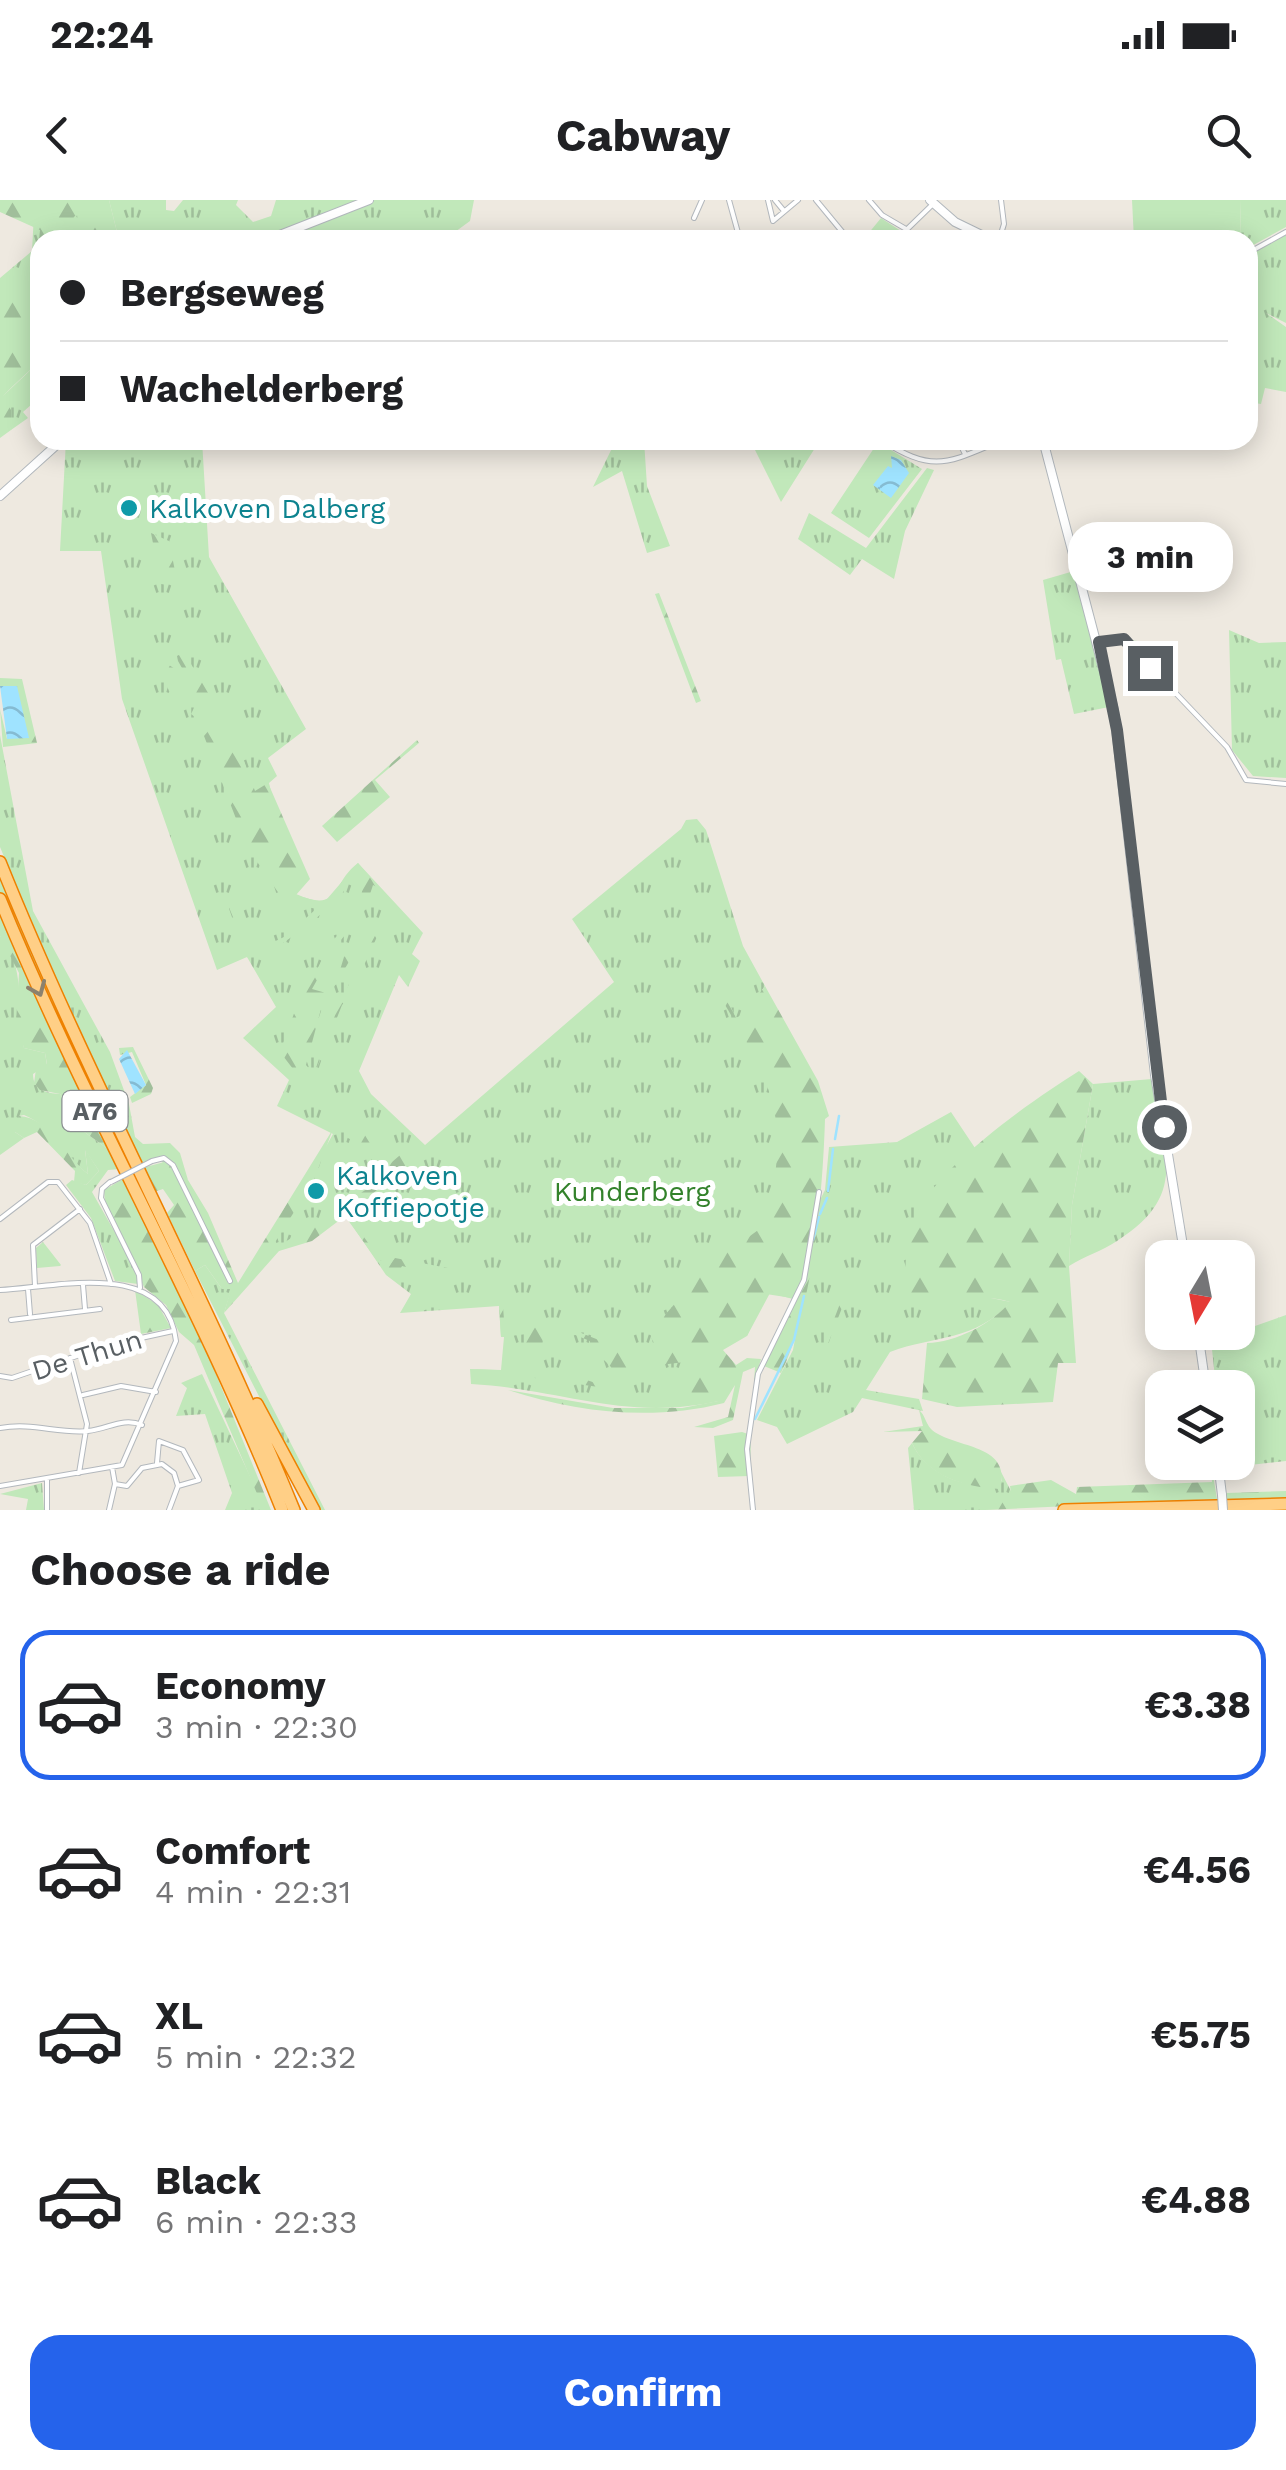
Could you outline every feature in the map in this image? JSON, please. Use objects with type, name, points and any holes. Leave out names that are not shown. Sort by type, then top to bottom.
[{"type":"highway","name":"A76","points":[[0,862],[103,1100],[224,1349],[294,1510]]},
{"type":"highway","name":"A76","points":[[0,899],[57,1034],[189,1300],[279,1510]]},
{"type":"highway","points":[[224,1349],[314,1510]]},
{"type":"highway","points":[[1064,1510],[1286,1504]]},
{"type":"street","points":[[292,230],[368,200]]},
{"type":"street","points":[[694,218],[702,200]]},
{"type":"street","points":[[728,200],[737,230]]},
{"type":"street","points":[[768,200],[773,221],[798,200]]},
{"type":"street","points":[[775,200],[784,211]]},
{"type":"street","points":[[816,200],[841,230]]},
{"type":"street","points":[[870,200],[882,214],[906,229],[932,202],[955,222],[973,230]]},
{"type":"street","points":[[1001,200],[1004,224],[1001,230]]},
{"type":"street","points":[[1258,247],[1286,232]]},
{"type":"street","points":[[0,496],[51,450]]},
{"type":"street","points":[[902,450],[926,464],[979,450]]},
{"type":"street","points":[[962,450],[965,456]]},
{"type":"street","points":[[1046,450],[1099,642],[1117,730],[1151,1042],[1182,1240]]},
{"type":"street","points":[[1099,642],[1118,638],[1126,641],[1227,747],[1246,780],[1286,784]]},
{"type":"street","points":[[140,1288],[137,1270],[101,1198],[102,1188],[164,1158],[172,1164],[230,1280]]},
{"type":"street","points":[[0,1219],[52,1181],[61,1185],[80,1209],[109,1267],[111,1284]]},
{"type":"street","points":[[753,1510],[746,1448],[758,1374],[804,1280],[820,1192]]},
{"type":"street","points":[[36,1288],[33,1245],[80,1209]]},
{"type":"street","points":[[0,1290],[111,1284],[140,1288],[162,1306],[174,1330],[176,1347],[123,1464],[0,1486]]},
{"type":"street","points":[[83,1285],[85,1309]]},
{"type":"street","points":[[28,1288],[30,1316]]},
{"type":"street","points":[[11,1320],[100,1309]]},
{"type":"street","name":"De Thun","points":[[0,1376],[12,1378],[174,1330]]},
{"type":"street","points":[[70,1358],[85,1431],[79,1473]]},
{"type":"street","points":[[80,1395],[121,1386],[156,1392]]},
{"type":"street","points":[[0,1428],[39,1424],[85,1431],[128,1420],[142,1425]]},
{"type":"street","points":[[156,1463],[159,1441],[183,1450],[200,1480],[178,1486]]},
{"type":"street","points":[[115,1484],[128,1486],[142,1468],[156,1463],[170,1469],[178,1486],[169,1510]]},
{"type":"street","points":[[108,1510],[115,1484],[112,1468]]},
{"type":"street","points":[[46,1478],[48,1510]]},
{"type":"street","points":[[1220,1480],[1223,1510]]},
{"type":"green space","points":[[0,200],[106,200],[113,230],[33,230],[34,213]]},
{"type":"green space","points":[[0,200],[109,200],[116,230],[79,228],[77,215],[63,223],[65,230],[40,230],[0,212]]},
{"type":"green space","points":[[109,200],[166,200],[166,210],[174,211],[183,200],[238,200],[236,205],[253,222],[271,216],[276,200],[474,200],[470,221],[458,230],[298,230],[307,224],[290,230],[116,230]]},
{"type":"green space","points":[[1132,200],[1240,200],[1241,230],[1134,230]]},
{"type":"green space","points":[[1240,200],[1286,200],[1286,227],[1258,242],[1258,230],[1241,230]]},
{"type":"green space","points":[[881,218],[899,230],[871,230]]},
{"type":"green space","points":[[1286,235],[1286,323],[1266,313],[1286,327],[1286,392],[1265,388],[1261,404],[1258,404],[1258,250]]},
{"type":"green space","points":[[30,253],[30,368],[3,396],[30,370],[30,406],[23,412],[28,418],[11,430],[11,410],[0,434],[0,278]]},
{"type":"green space","points":[[29,268],[30,370],[2,396],[11,410],[11,430],[0,438],[0,295],[17,284]]},
{"type":"green space","name":"Kunderberg","points":[[65,450],[203,450],[209,557],[306,729],[268,758],[277,776],[269,783],[296,894],[310,899],[328,898],[358,863],[423,933],[412,954],[420,961],[408,987],[399,975],[359,1071],[371,1094],[425,1145],[614,982],[572,919],[681,829],[686,820],[697,819],[706,830],[743,946],[765,986],[762,990],[819,1202],[825,1190],[829,1147],[897,1142],[951,1112],[975,1148],[938,1188],[918,1217],[910,1250],[906,1304],[976,1295],[1011,1302],[968,1331],[890,1352],[866,1390],[919,1399],[923,1411],[862,1398],[853,1412],[787,1444],[777,1427],[757,1420],[793,1350],[816,1227],[792,1298],[766,1294],[747,1336],[739,1332],[722,1350],[723,1400],[656,1408],[471,1384],[470,1369],[501,1370],[504,1337],[499,1306],[400,1313],[411,1294],[386,1275],[346,1216],[263,1259],[333,1134],[277,1106],[289,1080],[243,1038],[276,1007],[247,957],[217,970],[122,699],[101,551],[60,551]]},
{"type":"green space","points":[[611,450],[645,450],[647,486],[670,546],[647,553],[622,471],[593,487]]},
{"type":"green space","points":[[755,450],[814,450],[781,502]]},
{"type":"green space","points":[[873,450],[891,450],[922,469],[869,538],[831,513]]},
{"type":"green space","points":[[927,468],[934,470],[905,531],[894,579],[862,559],[850,575],[798,539],[809,513],[866,548]]},
{"type":"green space","points":[[151,533],[169,541],[175,571],[167,585],[161,584]]},
{"type":"green space","points":[[1074,571],[1109,707],[1074,714],[1061,659],[1056,660],[1043,580]]},
{"type":"green space","points":[[659,593],[701,701],[696,703],[655,594]]},
{"type":"green space","points":[[1229,630],[1259,643],[1286,642],[1286,778],[1253,776],[1232,750]]},
{"type":"green space","points":[[1129,640],[1163,644],[1162,679]]},
{"type":"green space","points":[[184,652],[238,744],[255,791],[268,783],[310,879],[296,895],[320,902],[327,899],[358,863],[379,888],[373,885],[364,912],[336,946],[312,989],[326,993],[332,972],[340,970],[344,957],[360,943],[321,1009],[306,1065],[313,1073],[300,1078],[280,1052],[296,1008],[286,999],[306,990],[331,943],[358,910],[365,877],[358,866],[342,894],[311,923],[268,952],[246,957],[226,900],[248,954],[286,936],[316,909],[284,901],[247,847],[204,736],[210,729],[191,714],[199,698],[178,661],[177,656]]},
{"type":"green space","points":[[166,663],[178,671],[183,681],[175,693],[169,691],[161,671]]},
{"type":"green space","points":[[0,678],[22,679],[37,743],[3,747],[0,709],[7,739],[17,687],[0,686]]},
{"type":"green space","points":[[0,735],[33,911],[110,1052],[129,1104],[135,1137],[143,1144],[170,1143],[180,1153],[188,1180],[159,1160],[142,1168],[93,1070],[0,847]]},
{"type":"green space","points":[[417,740],[419,743],[375,780],[390,797],[337,842],[322,826]]},
{"type":"green space","points":[[0,874],[50,993],[171,1241],[292,1510],[284,1510],[49,1010],[0,893]]},
{"type":"green space","points":[[391,906],[350,996],[342,1005],[316,1071],[339,1003]]},
{"type":"green space","points":[[0,911],[112,1152],[83,1131],[60,1094],[40,1090],[34,1083],[36,1069],[47,1064],[45,1053],[24,1048],[16,1023],[19,973],[0,936]]},
{"type":"green space","points":[[0,936],[17,974],[24,1048],[45,1053],[47,1065],[33,1074],[35,1084],[60,1094],[83,1131],[112,1152],[120,1169],[108,1170],[92,1192],[138,1273],[138,1284],[115,1281],[91,1218],[66,1185],[72,1180],[86,1185],[99,1171],[85,1150],[88,1174],[51,1134],[24,1115],[19,1116],[15,1132],[24,1138],[0,1155]]},
{"type":"green space","points":[[717,977],[736,1018],[746,1012],[765,986],[818,1081],[829,1116],[825,1119],[819,1214],[808,1283],[792,1347],[781,1373],[764,1366],[793,1299],[770,1293],[747,1336],[723,1350],[736,1365],[747,1358],[761,1359],[754,1383],[755,1367],[743,1372],[733,1420],[713,1428],[694,1427],[728,1417],[735,1385],[724,1403],[643,1413],[588,1409],[508,1390],[613,1408],[682,1408],[718,1401],[692,1396],[685,1362],[643,1367],[637,1369],[636,1379],[624,1380],[599,1355],[589,1363],[590,1341],[556,1327],[559,1324],[626,1351],[654,1347],[650,1332],[714,1259],[717,1247],[723,1250],[739,1244],[765,1225],[777,1155],[777,1127],[764,1077],[717,991],[713,980]]},
{"type":"green space","points":[[133,1047],[153,1088],[151,1094],[132,1103],[130,1097],[146,1085],[132,1052],[120,1055],[119,1048]]},
{"type":"green space","points":[[1079,1071],[1093,1084],[1072,1205],[1069,1266],[1076,1363],[1058,1363],[1053,1402],[957,1407],[922,1399],[927,1343],[949,1340],[973,1330],[1010,1302],[972,1298],[906,1305],[906,1251],[913,1220],[941,1179],[986,1137]]},
{"type":"green space","points":[[1152,1079],[1165,1150],[1163,1189],[1155,1207],[1140,1224],[1111,1245],[1069,1266],[1072,1205],[1093,1084]]},
{"type":"green space","points":[[19,1116],[49,1130],[88,1174],[85,1149],[99,1171],[86,1185],[74,1182],[75,1171],[37,1132],[24,1138],[15,1132],[13,1123]]},
{"type":"green space","points":[[355,1119],[385,1168],[413,1144],[414,1158],[348,1215],[387,1269],[395,1258],[448,1268],[447,1277],[402,1266],[395,1280],[388,1276],[345,1216],[312,1241],[279,1251],[224,1313],[231,1289],[222,1289],[205,1265],[195,1271],[167,1213],[174,1205],[163,1189],[154,1192],[142,1168],[168,1161],[188,1180],[208,1213],[238,1283],[333,1129],[314,1180],[269,1252],[331,1213],[313,1188],[338,1208],[385,1177],[385,1169],[368,1157],[365,1147],[346,1137]]},
{"type":"green space","points":[[123,1179],[207,1352],[271,1510],[264,1510],[194,1345],[179,1332],[166,1305],[144,1287],[105,1203],[104,1190]]},
{"type":"green space","points":[[43,1242],[60,1266],[37,1268],[36,1248]]},
{"type":"green space","points":[[205,1265],[222,1289],[232,1288],[224,1313],[325,1510],[317,1510],[195,1271]]},
{"type":"green space","points":[[846,1288],[849,1290],[815,1377],[813,1374]]},
{"type":"green space","points":[[135,1290],[158,1305],[171,1328],[141,1334]]},
{"type":"green space","points":[[499,1306],[503,1307],[505,1332],[544,1326],[540,1373],[575,1376],[613,1389],[470,1369],[522,1371],[527,1334],[501,1337]]},
{"type":"green space","points":[[1286,1315],[1286,1461],[1255,1464],[1255,1370],[1214,1370],[1212,1350],[1255,1350],[1255,1326]]},
{"type":"green space","points":[[202,1374],[266,1510],[225,1510],[232,1493],[205,1414],[176,1416],[187,1388],[181,1383]]},
{"type":"green space","points":[[919,1410],[931,1429],[978,1449],[998,1463],[1002,1474],[1000,1489],[961,1483],[937,1472],[912,1443],[922,1431],[883,1432],[923,1426]]},
{"type":"green space","points":[[742,1432],[751,1435],[750,1476],[718,1477],[714,1436]]},
{"type":"green space","points":[[912,1443],[938,1472],[964,1483],[1002,1481],[1000,1470],[1012,1493],[986,1510],[914,1510],[908,1448]]},
{"type":"green space","points":[[1051,1480],[1076,1494],[1077,1487],[1212,1482],[1217,1499],[986,1510],[989,1498],[1011,1493],[1010,1486]]},
{"type":"green space","points":[[42,1483],[44,1510],[26,1510],[28,1499],[0,1494]]},
{"type":"green space","points":[[1286,1491],[1286,1500],[1226,1499],[1226,1493]]},
{"type":"water","points":[[891,456],[901,460],[909,473],[891,498],[873,485],[888,466],[892,468]]},
{"type":"water","points":[[0,686],[17,686],[29,738],[7,739]]},
{"type":"water","points":[[127,1050],[146,1085],[135,1094],[119,1059]]},
{"type":"waterway","points":[[835,1139],[839,1116]]},
{"type":"waterway","points":[[828,1191],[833,1149]]},
{"type":"waterway","points":[[820,1214],[827,1198]]},
{"type":"waterway","points":[[813,1240],[819,1217]]},
{"type":"waterway","points":[[755,1419],[794,1340],[804,1296]]},
{"type":"place","name":"Kalkoven Dalberg","points":[[129,508]]},
{"type":"place","name":"Kalkoven Koffiepotje","points":[[316,1191]]},
{"type":"route","points":[[1150,668],[1124,639],[1099,642],[1117,730],[1164,1127]]}]
